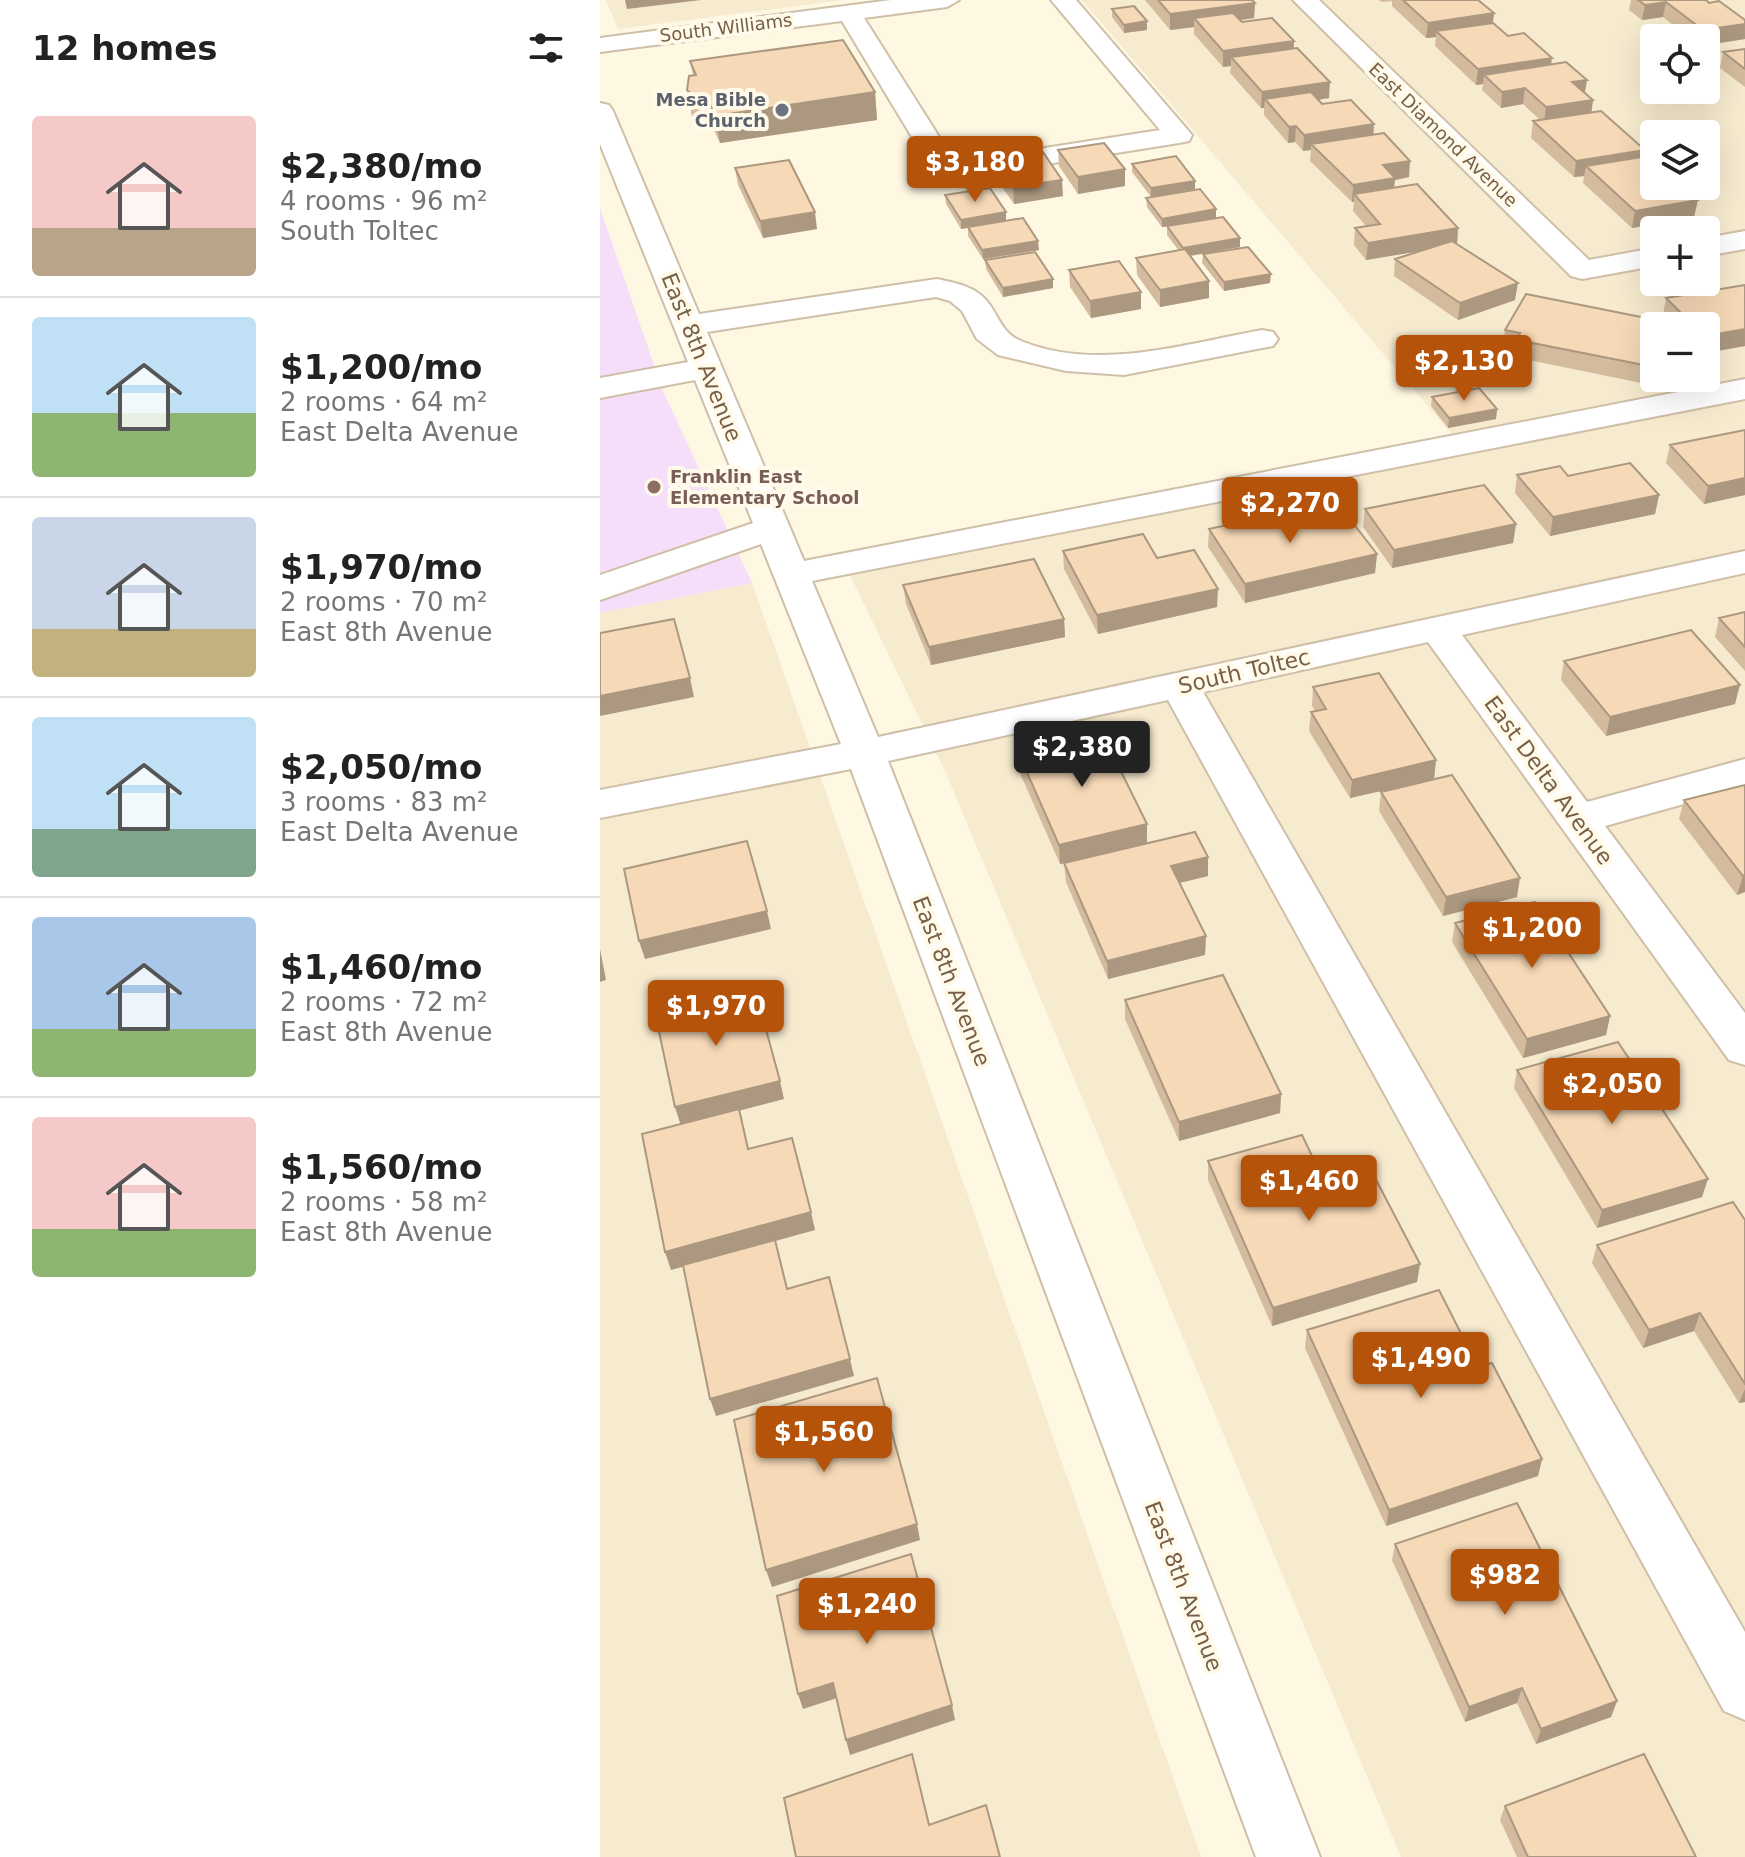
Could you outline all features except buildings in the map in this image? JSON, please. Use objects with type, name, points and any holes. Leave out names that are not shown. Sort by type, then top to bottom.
[{"type":"street","name":"South Williams","points":[[600,45],[947,0]]},
{"type":"street","points":[[849,13],[947,172],[1179,135],[1063,0]]},
{"type":"street","name":"East Diamond Avenue","points":[[1305,0],[1582,270],[1640,260]]},
{"type":"street","name":"East 8th Avenue","points":[[601,116],[865,753],[1288,1857]]},
{"type":"street","points":[[1720,244],[1745,240]]},
{"type":"street","points":[[689,325],[937,288],[961,295],[975,306],[988,332],[1009,348],[1066,361],[1124,365],[1262,339]]},
{"type":"street","points":[[600,388],[705,368]]},
{"type":"street","points":[[793,574],[1745,389]]},
{"type":"street","points":[[600,552],[616,582],[774,528]]},
{"type":"street","name":"South Toltec","points":[[600,804],[865,753],[1745,562]]},
{"type":"street","name":"East Delta Avenue","points":[[1437,628],[1745,1047]]},
{"type":"street","points":[[1180,686],[1745,1690]]},
{"type":"street","points":[[1577,819],[1745,773]]},
{"type":"shaded area","points":[[606,0],[843,0],[618,29]]},
{"type":"shaded area","points":[[1082,0],[1745,0],[1745,1857],[1401,1857],[945,771],[850,575],[1467,452]]},
{"type":"shaded area","name":"Franklin East Elementary School","points":[[600,208],[663,391],[752,583],[600,613]]},
{"type":"shaded area","points":[[752,583],[1201,1857],[600,1857],[600,613]]},
{"type":"place","name":"Mesa Bible Church","points":[[782,110]]},
{"type":"place","name":"Franklin East Elementary School","points":[[654,487]]}]
